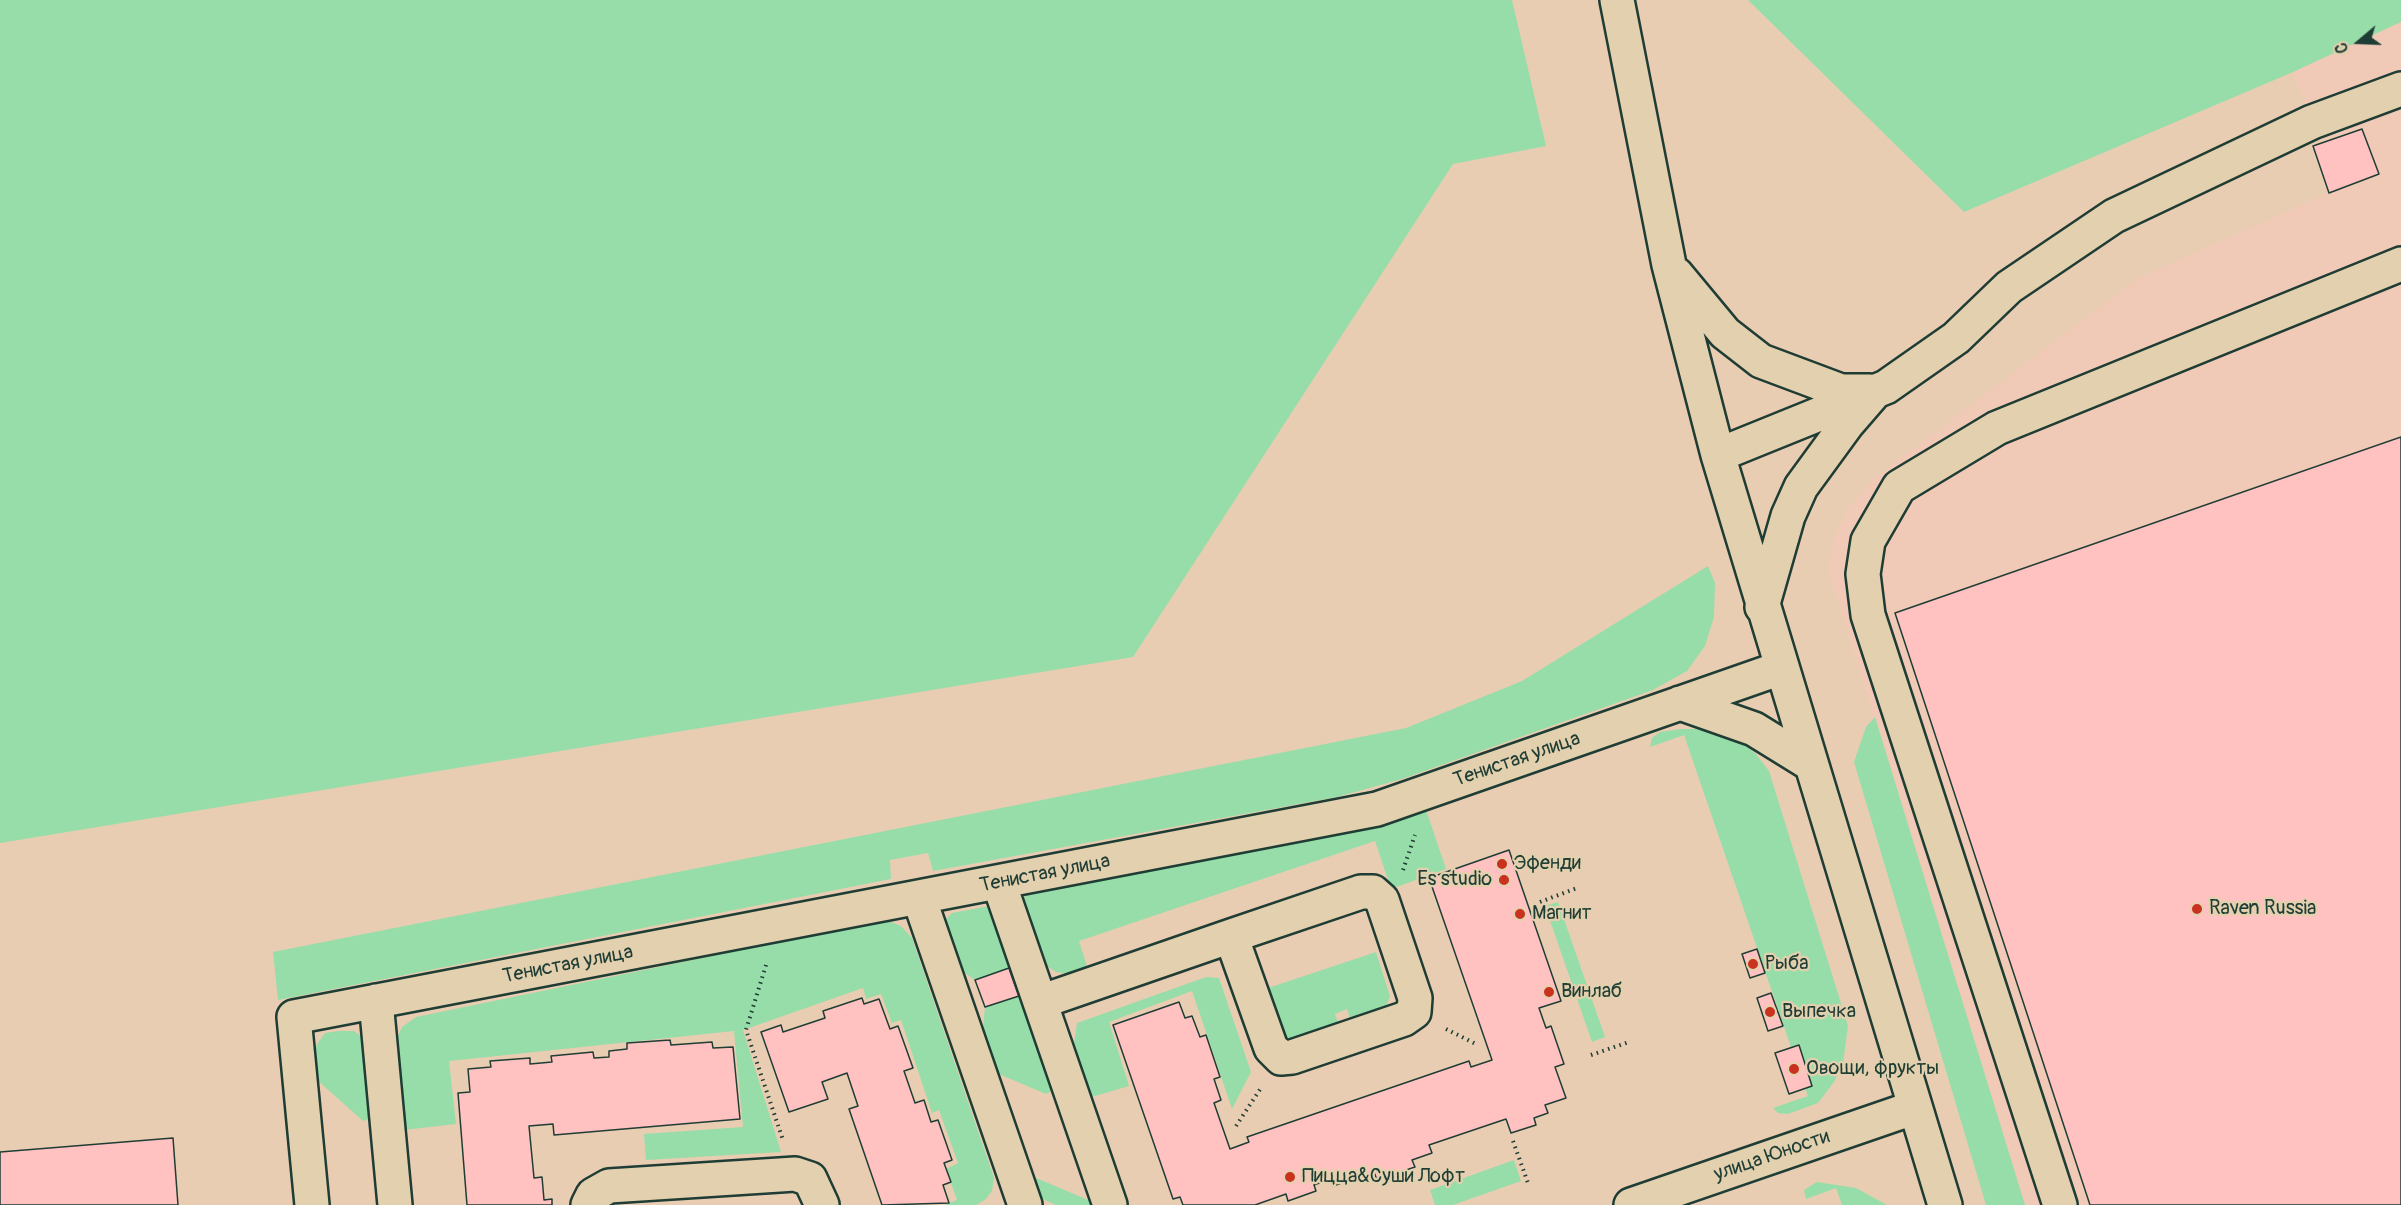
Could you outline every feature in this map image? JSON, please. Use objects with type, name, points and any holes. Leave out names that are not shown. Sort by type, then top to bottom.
[{"type":"street","points":[[1617,0],[1669,265],[1718,455],[1913,1108],[1945,1205]]},
{"type":"street","points":[[1718,455],[1886,387],[1956,338],[2009,287],[2114,216],[2312,122],[2401,89]]},
{"type":"street","points":[[2060,1205],[1868,615],[1863,574],[1868,541],[1899,487],[1997,428],[2401,264]]},
{"type":"street","points":[[1669,265],[1725,333],[1761,361],[1841,391],[1875,391]]},
{"type":"street","points":[[1762,607],[1788,516],[1801,487],[1847,424],[1875,391]]},
{"type":"street","name":"Тенистая улица","points":[[312,1205],[294,1017],[1377,809],[1781,668]]},
{"type":"street","points":[[1680,703],[1754,729],[1809,763]]},
{"type":"street","points":[[999,883],[1110,1205]]},
{"type":"street","points":[[1040,1002],[1232,936],[1361,892],[1372,892],[1382,902],[1415,998],[1414,1012],[1404,1019],[1292,1057],[1281,1058],[1271,1048],[1232,936]]},
{"type":"street","points":[[919,898],[1025,1205]]},
{"type":"street","points":[[376,1001],[395,1205]]},
{"type":"street","name":"улица Юности","points":[[1631,1205],[1913,1108]]},
{"type":"street","points":[[588,1205],[593,1195],[609,1186],[795,1174],[810,1179],[822,1205]]},
{"type":"path","points":[[1382,902],[1395,892],[1431,790]]},
{"type":"path","points":[[1540,902],[1577,888]]},
{"type":"path","points":[[783,924],[766,966],[746,1030],[795,1174]]},
{"type":"path","points":[[1591,1055],[1629,1042]]},
{"type":"path","points":[[1236,1126],[1281,1058]]},
{"type":"path","points":[[1513,1141],[1528,1183]]},
{"type":"shaded area","name":"Raven Russia","points":[[2401,22],[2401,1205],[2025,1205],[1828,569],[1835,537],[1849,507],[1872,480],[2141,277],[2328,193],[2313,147],[2324,143],[2312,122],[2293,72]]},
{"type":"green space","points":[[0,0],[1512,0],[1546,146],[1453,164],[1133,657],[0,843]]},
{"type":"green space","points":[[1748,0],[2401,0],[2401,22],[2293,72],[1964,212]]},
{"type":"green space","points":[[1708,566],[1715,583],[1714,617],[1705,646],[1687,671],[1653,690],[1402,779],[1337,797],[933,871],[928,853],[890,860],[891,879],[278,1000],[273,952],[1406,728],[1522,681]]},
{"type":"green space","points":[[1875,717],[2025,1205],[1986,1205],[1854,762],[1866,727]]},
{"type":"green space","points":[[1711,729],[1734,735],[1756,754],[1769,771],[1848,1026],[1843,1063],[1834,1082],[1818,1103],[1788,1114],[1778,1113],[1773,1108],[1808,1096],[1805,1088],[1789,1094],[1775,1053],[1791,1047],[1684,735],[1650,747],[1652,738],[1660,732]]},
{"type":"green space","points":[[1425,807],[1446,869],[1391,889],[1375,841],[1079,941],[1089,973],[1074,975],[1056,972],[1038,960],[1021,906],[1026,893]]},
{"type":"green space","points":[[1558,902],[1605,1037],[1592,1042],[1545,906]]},
{"type":"green space","points":[[989,906],[997,920],[1055,1089],[1046,1094],[994,1072],[982,1037],[985,1007],[1018,996],[1009,968],[975,980],[959,969],[946,940],[945,920],[952,913]]},
{"type":"green space","points":[[886,920],[901,926],[912,938],[994,1178],[992,1191],[986,1199],[976,1205],[945,1205],[957,1200],[946,1169],[958,1163],[939,1110],[932,1113],[901,1020],[892,1023],[881,994],[866,999],[863,988],[743,1030],[781,1152],[646,1160],[644,1134],[743,1127],[734,1031],[449,1061],[456,1124],[403,1130],[395,1042],[402,1027],[416,1017]]},
{"type":"green space","points":[[1376,952],[1390,996],[1386,1007],[1351,1021],[1347,1009],[1335,1014],[1339,1026],[1293,1042],[1280,1039],[1262,990]]},
{"type":"green space","points":[[1206,977],[1219,978],[1251,1072],[1232,1109],[1192,991],[1109,1022],[1129,1086],[1092,1097],[1074,1045],[1077,1023]]},
{"type":"green space","points":[[354,1031],[366,1040],[371,1118],[363,1121],[316,1079],[315,1050],[317,1044],[325,1033]]},
{"type":"green space","points":[[1514,1160],[1521,1181],[1453,1205],[1435,1205],[1430,1190]]},
{"type":"green space","points":[[1029,1175],[1093,1202],[1094,1205],[1056,1205],[1036,1196]]},
{"type":"green space","points":[[1817,1182],[1856,1188],[1887,1205],[1842,1205],[1836,1188],[1806,1199],[1804,1190]]},
{"type":"building","points":[[2362,129],[2379,174],[2329,193],[2313,146]]},
{"type":"building","name":"Raven Russia","points":[[2401,437],[2401,1205],[2090,1205],[1895,613]]},
{"type":"building","points":[[1509,850],[1561,1001],[1539,1008],[1546,1028],[1551,1026],[1564,1064],[1555,1067],[1566,1098],[1545,1105],[1548,1113],[1534,1118],[1536,1125],[1511,1133],[1506,1119],[1429,1145],[1432,1153],[1412,1160],[1415,1167],[1377,1180],[1374,1172],[1333,1186],[1330,1179],[1314,1185],[1316,1191],[1288,1201],[1286,1194],[1255,1205],[1183,1205],[1180,1197],[1173,1199],[1113,1025],[1179,1002],[1185,1018],[1192,1016],[1200,1037],[1206,1035],[1220,1077],[1214,1079],[1221,1100],[1214,1103],[1230,1149],[1249,1142],[1247,1137],[1469,1061],[1471,1067],[1492,1060],[1429,878]]},
{"type":"building","name":"Рыба","points":[[1757,949],[1765,973],[1750,978],[1742,954]]},
{"type":"building","points":[[1009,968],[1019,996],[985,1007],[975,980]]},
{"type":"building","name":"Выпечка","points":[[1771,993],[1783,1026],[1768,1031],[1757,998]]},
{"type":"building","points":[[862,998],[864,1004],[879,999],[890,1029],[898,1026],[913,1068],[904,1071],[915,1103],[924,1100],[931,1122],[938,1120],[952,1160],[944,1163],[951,1182],[943,1185],[949,1203],[882,1205],[849,1109],[858,1106],[847,1073],[822,1082],[828,1099],[789,1112],[761,1032],[781,1025],[783,1032],[825,1018],[823,1011]]},
{"type":"building","points":[[670,1040],[671,1045],[712,1042],[713,1048],[733,1047],[740,1119],[554,1135],[553,1124],[529,1126],[534,1178],[542,1177],[544,1200],[552,1199],[552,1205],[467,1205],[458,1093],[470,1092],[468,1069],[491,1067],[490,1061],[530,1058],[530,1064],[552,1062],[551,1056],[593,1052],[594,1058],[609,1057],[609,1051],[627,1049],[627,1043]]},
{"type":"building","name":"Овощи, фрукты","points":[[1799,1045],[1812,1086],[1789,1094],[1775,1053]]},
{"type":"building","points":[[173,1138],[178,1205],[0,1205],[0,1152]]},
{"type":"place","name":"Эфенди","points":[[1502,864]]},
{"type":"place","name":"Es studio","points":[[1504,880]]},
{"type":"place","name":"Raven Russia","points":[[2197,909]]},
{"type":"place","name":"Магнит","points":[[1520,914]]},
{"type":"place","name":"Рыба","points":[[1753,964]]},
{"type":"place","name":"Винлаб","points":[[1549,992]]},
{"type":"place","name":"Выпечка","points":[[1770,1012]]},
{"type":"place","name":"Овощи, фрукты","points":[[1794,1069]]},
{"type":"place","name":"Пицца&Суши Лофт","points":[[1290,1177]]}]
